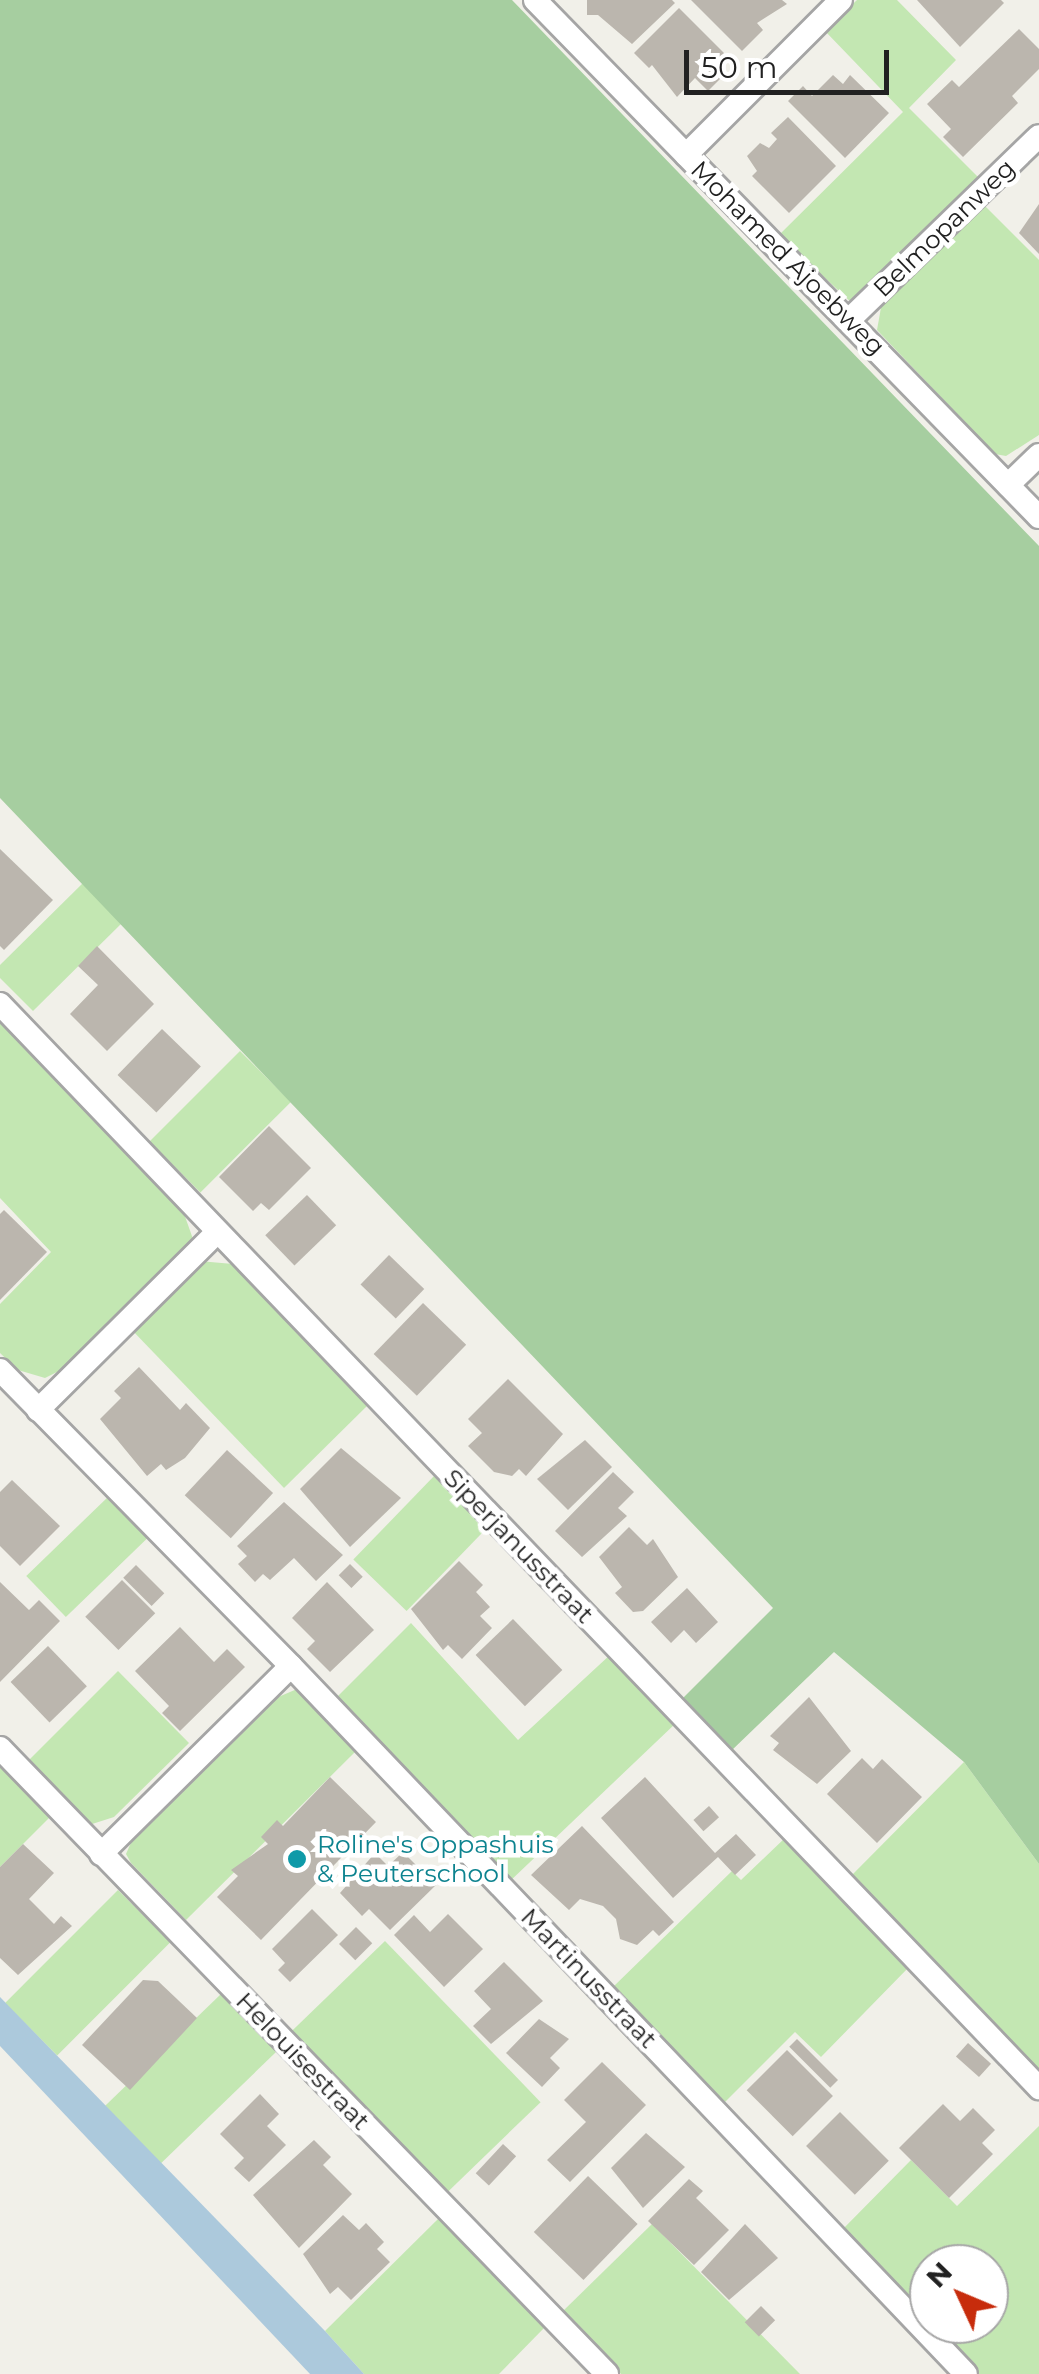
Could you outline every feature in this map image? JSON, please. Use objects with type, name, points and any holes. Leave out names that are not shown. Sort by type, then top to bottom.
[{"type":"street","name":"Mohamed Ajoebweg","points":[[535,0],[1039,517]]},
{"type":"street","points":[[686,154],[842,0]]},
{"type":"street","name":"Belmopanweg","points":[[849,320],[1039,136]]},
{"type":"street","points":[[1008,485],[1039,455]]},
{"type":"street","name":"Siperjanusstraat","points":[[0,1004],[215,1234],[1039,2088]]},
{"type":"street","points":[[38,1410],[215,1234]]},
{"type":"street","name":"Martinusstraat","points":[[0,1370],[291,1666],[966,2374]]},
{"type":"street","points":[[101,1854],[291,1666]]},
{"type":"street","name":"Helouisestraat","points":[[0,1748],[608,2374]]},
{"type":"green space","points":[[0,0],[512,0],[1039,546],[1039,1864],[964,1762],[834,1652],[731,1751],[682,1699],[773,1608],[0,798]]},
{"type":"green space","points":[[857,0],[897,0],[956,60],[909,108],[981,180],[853,304],[779,235],[903,112],[825,31]]},
{"type":"green space","points":[[983,204],[1039,260],[1039,435],[1006,456],[995,454],[877,330],[882,302]]},
{"type":"green space","points":[[85,881],[124,921],[33,1011],[0,978],[0,965]]},
{"type":"green space","points":[[0,1016],[182,1208],[193,1239],[73,1364],[45,1378],[18,1370],[0,1353],[0,1304],[51,1252],[0,1198]]},
{"type":"green space","points":[[240,1051],[291,1102],[200,1192],[149,1142]]},
{"type":"green space","points":[[199,1261],[233,1264],[368,1405],[284,1488],[130,1328]]},
{"type":"green space","points":[[436,1474],[489,1525],[407,1611],[353,1560]]},
{"type":"green space","points":[[109,1496],[149,1537],[66,1617],[26,1576]]},
{"type":"green space","points":[[411,1623],[518,1740],[611,1654],[676,1723],[508,1883],[334,1700]]},
{"type":"green space","points":[[118,1671],[189,1743],[114,1817],[89,1825],[27,1762]]},
{"type":"green space","points":[[297,1689],[356,1751],[186,1920],[131,1863],[126,1854],[133,1838],[269,1701]]},
{"type":"green space","points":[[964,1762],[1039,1864],[1039,2076],[852,1875]]},
{"type":"green space","points":[[0,1764],[50,1817],[0,1867]]},
{"type":"green space","points":[[786,1837],[909,1967],[821,2057],[795,2032],[725,2102],[613,1987],[732,1871],[741,1880]]},
{"type":"green space","points":[[118,1890],[170,1942],[57,2055],[5,2003]]},
{"type":"green space","points":[[385,1941],[541,2102],[446,2193],[291,2032]]},
{"type":"green space","points":[[221,1994],[277,2052],[161,2163],[105,2106]]},
{"type":"green space","points":[[1039,2126],[1039,2374],[977,2374],[948,2344],[1009,2344],[1009,2244],[909,2244],[909,2303],[841,2231],[911,2160],[957,2206]]},
{"type":"green space","points":[[439,2218],[545,2327],[499,2374],[364,2374],[325,2331]]},
{"type":"green space","points":[[652,2224],[800,2374],[621,2374],[562,2312]]},
{"type":"water","points":[[0,1997],[364,2374],[310,2374],[0,2046]]},
{"type":"building","points":[[587,0],[675,3],[632,44],[598,15],[587,15]]},
{"type":"building","points":[[691,0],[782,0],[787,4],[757,23],[763,30],[742,51]]},
{"type":"building","points":[[917,0],[1001,0],[1004,3],[960,47]]},
{"type":"building","points":[[679,8],[724,53],[714,63],[725,74],[708,91],[695,78],[677,97],[652,65],[649,68],[634,53]]},
{"type":"building","points":[[1019,29],[1039,49],[1039,69],[1012,96],[1018,103],[963,157],[943,137],[951,129],[927,104],[952,80],[959,87]]},
{"type":"building","points":[[833,75],[843,84],[850,75],[889,113],[845,158],[788,101],[803,86],[812,96]]},
{"type":"building","points":[[788,117],[836,166],[789,213],[752,176],[757,171],[747,156],[760,143],[769,148],[777,139],[771,133]]},
{"type":"building","points":[[1039,204],[1039,254],[1019,233]]},
{"type":"building","points":[[0,849],[53,900],[4,950],[0,946]]},
{"type":"building","points":[[97,946],[154,1004],[107,1051],[70,1014],[98,985],[78,966]]},
{"type":"building","points":[[162,1029],[201,1067],[156,1113],[118,1075]]},
{"type":"building","points":[[269,1126],[311,1168],[269,1210],[261,1203],[253,1211],[219,1177]]},
{"type":"building","points":[[307,1195],[336,1225],[294,1266],[265,1235]]},
{"type":"building","points":[[4,1210],[47,1252],[0,1300],[0,1214]]},
{"type":"building","points":[[389,1255],[424,1289],[396,1319],[361,1284]]},
{"type":"building","points":[[423,1303],[466,1345],[417,1396],[374,1354]]},
{"type":"building","points":[[139,1367],[180,1410],[186,1403],[210,1428],[185,1458],[166,1470],[161,1464],[147,1476],[100,1419],[121,1398],[114,1391]]},
{"type":"building","points":[[508,1379],[563,1434],[526,1476],[519,1469],[512,1476],[494,1472],[468,1446],[482,1433],[468,1419]]},
{"type":"building","points":[[585,1440],[612,1467],[568,1510],[537,1479]]},
{"type":"building","points":[[341,1448],[401,1498],[350,1547],[300,1489]]},
{"type":"building","points":[[227,1450],[273,1493],[231,1538],[185,1495]]},
{"type":"building","points":[[613,1472],[634,1492],[618,1508],[627,1516],[582,1557],[555,1531]]},
{"type":"building","points":[[12,1480],[60,1526],[20,1566],[0,1546],[0,1492]]},
{"type":"building","points":[[284,1502],[343,1555],[316,1581],[294,1558],[270,1580],[263,1574],[255,1582],[238,1564],[247,1556],[237,1546]]},
{"type":"building","points":[[629,1527],[647,1545],[653,1539],[678,1577],[643,1611],[633,1612],[615,1593],[622,1587],[599,1557]]},
{"type":"building","points":[[459,1561],[483,1585],[476,1592],[490,1607],[480,1616],[492,1628],[462,1659],[448,1645],[443,1650],[411,1609]]},
{"type":"building","points":[[350,1564],[363,1577],[351,1588],[339,1575]]},
{"type":"building","points":[[136,1565],[164,1593],[152,1606],[123,1578]]},
{"type":"building","points":[[122,1580],[155,1613],[118,1650],[85,1617]]},
{"type":"building","points":[[0,1582],[29,1610],[39,1600],[60,1621],[0,1682]]},
{"type":"building","points":[[327,1582],[374,1630],[330,1672],[307,1649],[315,1641],[292,1618]]},
{"type":"building","points":[[687,1588],[718,1622],[696,1643],[684,1630],[671,1643],[651,1622]]},
{"type":"building","points":[[513,1619],[562,1670],[525,1706],[476,1655]]},
{"type":"building","points":[[180,1627],[214,1662],[227,1649],[245,1667],[180,1731],[162,1713],[169,1706],[135,1671]]},
{"type":"building","points":[[48,1646],[87,1686],[49,1722],[11,1682]]},
{"type":"building","points":[[809,1697],[851,1751],[817,1784],[773,1750],[779,1743],[770,1736]]},
{"type":"building","points":[[862,1758],[873,1769],[882,1759],[922,1797],[877,1843],[827,1794]]},
{"type":"building","name":"Roline's Oppashuis & Peuterschool","points":[[330,1777],[376,1822],[261,1940],[217,1897],[238,1876],[231,1870],[268,1844],[261,1837],[277,1820],[283,1826]]},
{"type":"building","points":[[645,1777],[715,1853],[736,1834],[756,1855],[735,1875],[718,1857],[673,1898],[601,1818]]},
{"type":"building","points":[[709,1806],[719,1817],[703,1831],[693,1820]]},
{"type":"building","points":[[582,1826],[674,1922],[659,1936],[653,1930],[637,1945],[620,1939],[616,1919],[603,1906],[580,1899],[569,1910],[531,1875]]},
{"type":"building","points":[[23,1844],[54,1873],[29,1899],[54,1924],[61,1916],[72,1926],[18,1975],[0,1958],[0,1867]]},
{"type":"building","points":[[403,1852],[436,1885],[390,1930],[369,1909],[362,1916],[340,1893],[375,1853],[388,1866]]},
{"type":"building","points":[[312,1909],[338,1935],[290,1982],[278,1970],[285,1963],[272,1949]]},
{"type":"building","points":[[448,1914],[483,1949],[444,1987],[394,1935],[414,1915],[430,1932]]},
{"type":"building","points":[[356,1927],[372,1943],[355,1960],[339,1944]]},
{"type":"building","points":[[504,1962],[543,2001],[491,2044],[473,2026],[491,2009],[474,1991]]},
{"type":"building","points":[[143,1980],[158,1981],[197,2018],[130,2090],[82,2045]]},
{"type":"building","points":[[539,2019],[569,2039],[550,2058],[560,2068],[542,2087],[506,2053]]},
{"type":"building","points":[[797,2039],[838,2080],[830,2088],[789,2047]]},
{"type":"building","points":[[968,2043],[991,2064],[979,2077],[956,2056]]},
{"type":"building","points":[[787,2050],[833,2096],[793,2136],[747,2090]]},
{"type":"building","points":[[602,2062],[646,2105],[570,2182],[547,2160],[586,2122],[564,2100]]},
{"type":"building","points":[[260,2094],[279,2114],[267,2126],[286,2145],[249,2182],[234,2168],[244,2158],[220,2134]]},
{"type":"building","points":[[943,2104],[960,2121],[973,2108],[995,2130],[982,2143],[993,2154],[949,2198],[899,2148]]},
{"type":"building","points":[[840,2112],[889,2161],[855,2195],[806,2146]]},
{"type":"building","points":[[646,2133],[685,2167],[643,2208],[611,2168]]},
{"type":"building","points":[[314,2140],[331,2157],[323,2165],[352,2194],[299,2248],[253,2195]]},
{"type":"building","points":[[503,2144],[516,2156],[489,2186],[476,2173]]},
{"type":"building","points":[[588,2176],[638,2224],[583,2280],[534,2232]]},
{"type":"building","points":[[689,2179],[703,2191],[696,2198],[729,2230],[694,2265],[648,2221]]},
{"type":"building","points":[[343,2215],[359,2230],[366,2223],[384,2242],[377,2249],[390,2262],[351,2300],[338,2287],[330,2294],[303,2254]]},
{"type":"building","points":[[745,2224],[778,2258],[729,2300],[701,2272]]},
{"type":"building","points":[[761,2306],[775,2320],[759,2336],[745,2322]]},
{"type":"place","name":"Roline's Oppashuis & Peuterschool","points":[[297,1859]]}]
